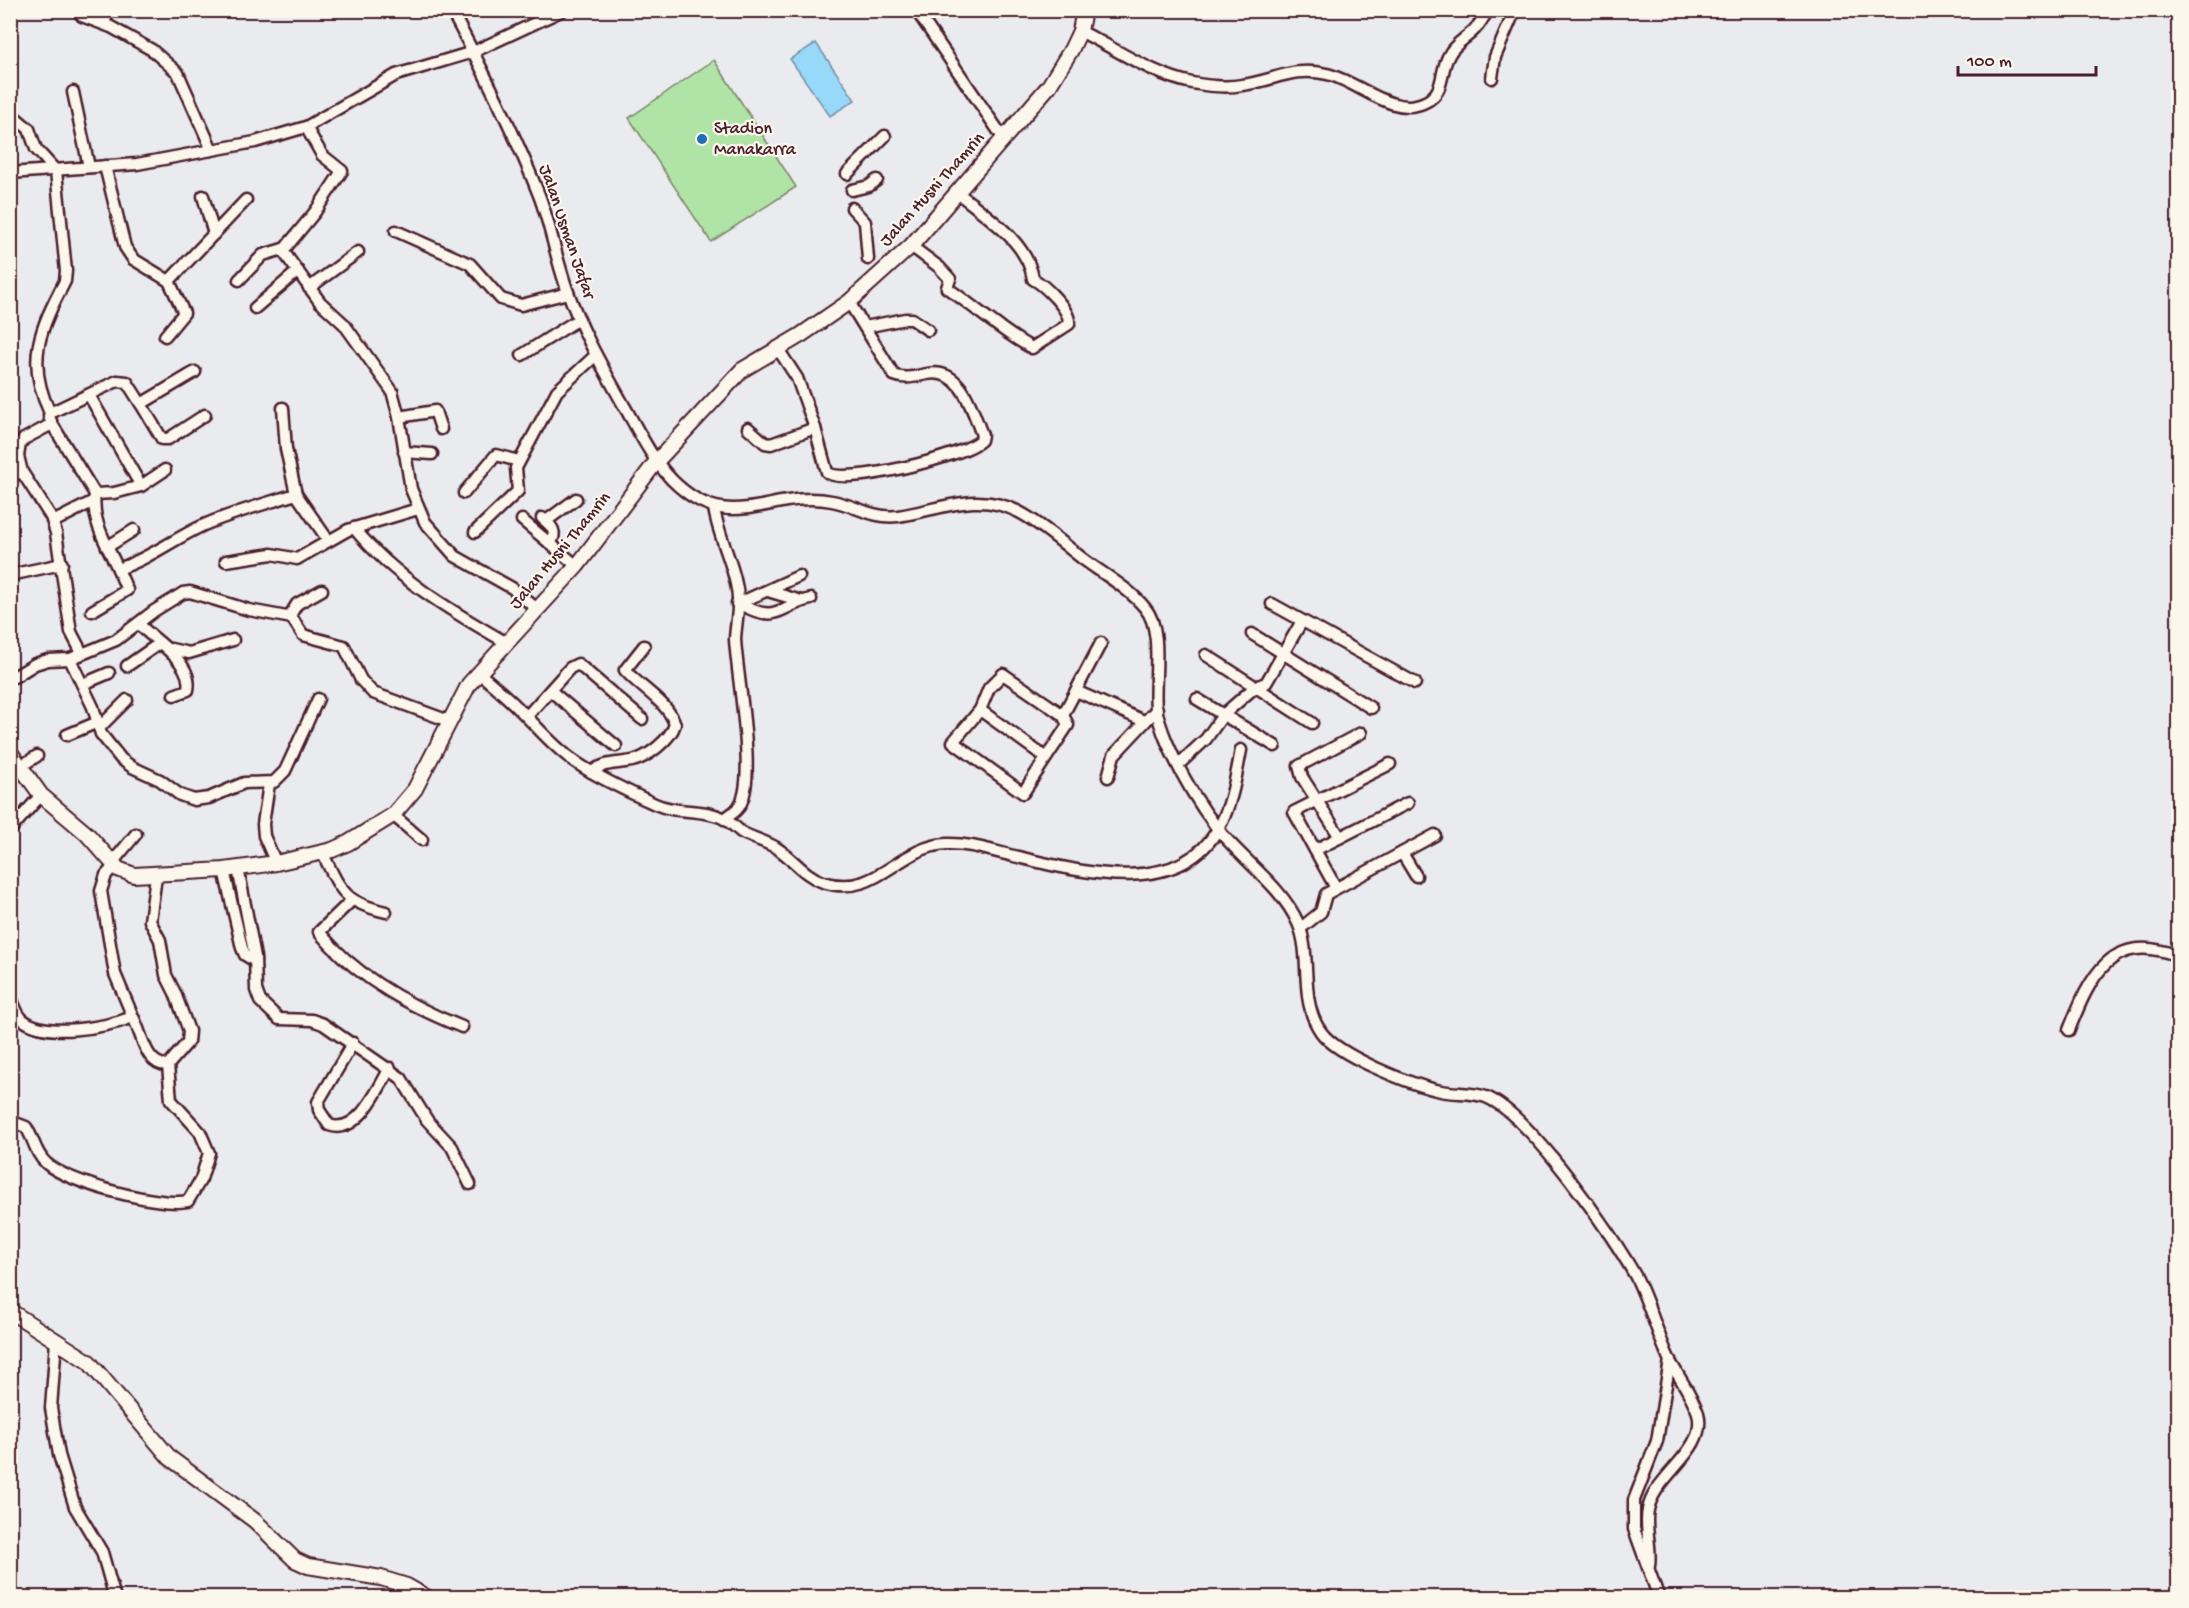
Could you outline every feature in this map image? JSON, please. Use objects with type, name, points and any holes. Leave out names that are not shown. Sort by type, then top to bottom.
[{"type":"street","points":[[78,10],[82,16],[104,23],[152,50],[178,73],[212,150]]},
{"type":"street","points":[[104,23],[110,10]]},
{"type":"street","name":"Jalan Usman Jafar","points":[[451,10],[506,118],[541,199],[568,293],[596,355],[656,462],[691,497],[714,508]]},
{"type":"street","points":[[10,172],[137,164],[255,142],[306,127],[396,75],[473,52],[563,10]]},
{"type":"street","points":[[916,10],[1004,139]]},
{"type":"street","name":"Jalan Husni Thamrin","points":[[10,752],[41,795],[87,834],[113,864],[134,876],[156,876],[276,863],[348,843],[393,815],[415,789],[461,696],[479,673],[577,566],[656,462],[742,369],[849,302],[911,246],[1049,86],[1080,32],[1084,10]]},
{"type":"street","points":[[1080,32],[1131,58],[1190,82],[1230,87],[1255,83],[1286,72],[1320,73],[1348,82],[1392,103],[1407,106],[1417,105],[1435,95],[1440,89],[1449,54],[1475,29],[1488,10]]},
{"type":"street","points":[[1492,78],[1495,57],[1515,10]]},
{"type":"street","points":[[73,92],[89,167]]},
{"type":"street","points":[[10,113],[29,129],[47,171],[66,271],[65,281],[39,337],[36,365],[40,392],[51,418],[94,498],[98,522],[127,590],[92,611]]},
{"type":"street","points":[[239,280],[263,255],[283,249],[315,212],[342,171],[322,155],[306,127]]},
{"type":"street","points":[[847,174],[885,136]]},
{"type":"street","points":[[105,166],[125,247],[134,259],[169,281],[184,313],[165,336]]},
{"type":"street","points":[[852,190],[868,186],[877,180]]},
{"type":"street","points":[[911,246],[939,267],[950,279],[947,288],[1032,348],[1069,324],[1067,313],[1047,287],[1033,279],[1029,261],[1010,238],[958,193]]},
{"type":"street","points":[[202,196],[214,234]]},
{"type":"street","points":[[169,281],[246,201]]},
{"type":"street","points":[[852,208],[865,222],[868,259]]},
{"type":"street","points":[[396,231],[470,264],[487,280],[501,299],[521,304],[568,293]]},
{"type":"street","points":[[283,249],[309,288],[325,308],[344,324],[388,385],[399,417],[411,489],[425,522],[455,556],[512,588],[538,610]]},
{"type":"street","points":[[309,288],[358,252]]},
{"type":"street","points":[[255,308],[298,271]]},
{"type":"street","points":[[778,348],[797,378],[815,428],[827,472],[838,478],[900,469],[959,451],[981,440],[982,435],[960,386],[950,376],[941,373],[908,378],[894,375],[849,302]]},
{"type":"street","points":[[522,355],[579,319]]},
{"type":"street","points":[[865,327],[912,319],[928,330]]},
{"type":"street","points":[[475,532],[518,491],[516,473],[519,461],[557,391],[596,355]]},
{"type":"street","points":[[141,404],[195,372]]},
{"type":"street","points":[[82,653],[71,632],[62,564],[53,522],[22,472],[19,448],[24,439],[51,418],[89,395],[123,380],[162,439],[168,439],[205,415]]},
{"type":"street","points":[[89,395],[141,486]]},
{"type":"street","points":[[283,408],[286,449],[296,494],[328,540]]},
{"type":"street","points":[[399,417],[435,411],[441,429]]},
{"type":"street","points":[[748,428],[765,443],[771,444],[815,428]]},
{"type":"street","points":[[10,440],[19,448]]},
{"type":"street","points":[[404,452],[432,454]]},
{"type":"street","points":[[464,493],[496,456],[519,461]]},
{"type":"street","points":[[53,522],[94,498],[141,486],[165,471]]},
{"type":"street","points":[[10,476],[22,472]]},
{"type":"street","points":[[118,568],[132,564],[204,525],[296,494]]},
{"type":"street","points":[[550,544],[555,534],[544,519],[576,499]]},
{"type":"street","points":[[724,819],[737,810],[742,802],[746,773],[736,657],[735,634],[739,620],[737,587],[717,530],[714,508],[760,506],[808,500],[835,501],[858,511],[887,516],[971,500],[990,502],[1016,510],[1048,530],[1146,609],[1154,633],[1156,709],[1178,765],[1218,829],[1286,902],[1301,928],[1311,1010],[1315,1025],[1325,1038],[1341,1052],[1426,1087],[1490,1099],[1513,1117],[1585,1198],[1635,1276],[1670,1360],[1694,1403],[1700,1423],[1692,1444],[1655,1489],[1646,1513],[1651,1551],[1650,1566]]},
{"type":"street","points":[[226,561],[272,554],[297,559],[328,540],[354,528],[418,509]]},
{"type":"street","points":[[522,520],[577,566]]},
{"type":"street","points":[[354,528],[372,549],[407,581],[507,643]]},
{"type":"street","points":[[107,547],[134,530]]},
{"type":"street","points":[[10,575],[62,564]]},
{"type":"street","points":[[739,604],[800,576]]},
{"type":"street","points":[[290,617],[297,604],[322,591]]},
{"type":"street","points":[[739,604],[768,615],[785,611],[795,602],[806,600],[767,591]]},
{"type":"street","points":[[14,677],[48,660],[70,659],[116,640],[183,593],[190,592],[249,610],[290,617],[303,635],[344,646],[361,680],[373,693],[449,721]]},
{"type":"street","points":[[1272,604],[1415,683]]},
{"type":"street","points":[[1178,765],[1206,739],[1223,715],[1255,687],[1266,682],[1302,621]]},
{"type":"street","points":[[139,624],[160,643],[171,649],[189,652],[233,640]]},
{"type":"street","points":[[1252,634],[1371,708]]},
{"type":"street","points":[[127,666],[160,643]]},
{"type":"street","points":[[1063,715],[1101,643]]},
{"type":"street","points":[[591,772],[602,764],[637,760],[661,743],[674,729],[675,724],[671,716],[650,692],[625,670],[644,646]]},
{"type":"street","points":[[171,649],[189,685],[188,690],[174,695]]},
{"type":"street","points":[[1206,655],[1312,723]]},
{"type":"street","points":[[70,659],[83,684],[99,725],[121,759],[187,798],[209,798],[251,781],[269,784]]},
{"type":"street","points":[[527,716],[570,668],[578,664],[642,719]]},
{"type":"street","points":[[83,684],[109,673]]},
{"type":"street","points":[[479,673],[527,716],[553,744],[591,772],[657,805],[710,813],[724,819],[742,832],[775,847],[812,877],[828,883],[846,885],[864,883],[884,875],[909,854],[945,844],[970,845],[1088,872],[1148,875],[1170,868],[1203,849],[1218,829],[1231,796],[1240,750]]},
{"type":"street","points":[[1003,674],[1063,715],[1068,725],[1023,793],[953,742],[980,710],[989,688],[1003,674]]},
{"type":"street","points":[[551,691],[616,746]]},
{"type":"street","points":[[1076,691],[1144,721]]},
{"type":"street","points":[[276,863],[264,836],[263,824],[269,784],[285,771],[318,699]]},
{"type":"street","points":[[1197,699],[1275,746]]},
{"type":"street","points":[[67,735],[99,725],[127,700]]},
{"type":"street","points":[[1108,777],[1114,755],[1156,709]]},
{"type":"street","points":[[980,710],[1045,757]]},
{"type":"street","points":[[1340,837],[1299,771],[1299,766],[1361,734]]},
{"type":"street","points":[[21,766],[38,756]]},
{"type":"street","points":[[1336,888],[1294,812],[1390,764]]},
{"type":"street","points":[[10,830],[41,795]]},
{"type":"street","points":[[1315,850],[1408,803]]},
{"type":"street","points":[[393,815],[422,840]]},
{"type":"street","points":[[136,834],[106,875],[101,891],[115,974],[153,1060],[162,1065],[168,1065]]},
{"type":"street","points":[[1301,928],[1321,912],[1326,894],[1435,835]]},
{"type":"street","points":[[322,852],[334,877],[351,901],[386,912]]},
{"type":"street","points":[[1402,853],[1416,876]]},
{"type":"street","points":[[231,869],[242,948],[245,955],[255,962],[256,990],[273,1016],[279,1019],[312,1020],[323,1023],[390,1068],[401,1078],[427,1120],[452,1147],[471,1184]]},
{"type":"street","points":[[10,1121],[26,1127],[38,1155],[56,1172],[102,1189],[139,1197],[188,1202],[206,1167],[209,1153],[200,1132],[171,1100],[168,1065],[188,1042],[189,1032],[166,975],[160,940],[150,921],[156,876]]},
{"type":"street","points":[[351,901],[320,932],[332,948],[379,985],[424,1012],[462,1027]]},
{"type":"street","points":[[2069,1030],[2091,978],[2106,963],[2142,948],[2158,948],[2178,956]]},
{"type":"street","points":[[10,993],[16,1011],[24,1021],[49,1028],[103,1026],[133,1017]]},
{"type":"street","points":[[353,1043],[318,1101],[319,1110],[329,1125],[343,1126],[357,1117],[372,1098],[390,1068]]},
{"type":"street","points":[[10,1311],[81,1356],[99,1371],[170,1458],[255,1521],[295,1560],[308,1566],[381,1578],[407,1586],[428,1598]]},
{"type":"street","points":[[56,1341],[51,1408],[59,1455],[75,1507],[102,1552],[114,1598]]},
{"type":"street","points":[[1659,1598],[1650,1566],[1634,1529],[1634,1500],[1657,1441],[1670,1360]]},
{"type":"green space","points":[[714,60],[796,187],[711,242],[629,118]]},
{"type":"water","points":[[816,43],[855,100],[830,116],[790,59]]},
{"type":"place","name":"Stadion Manakarra","points":[[702,139]]}]
